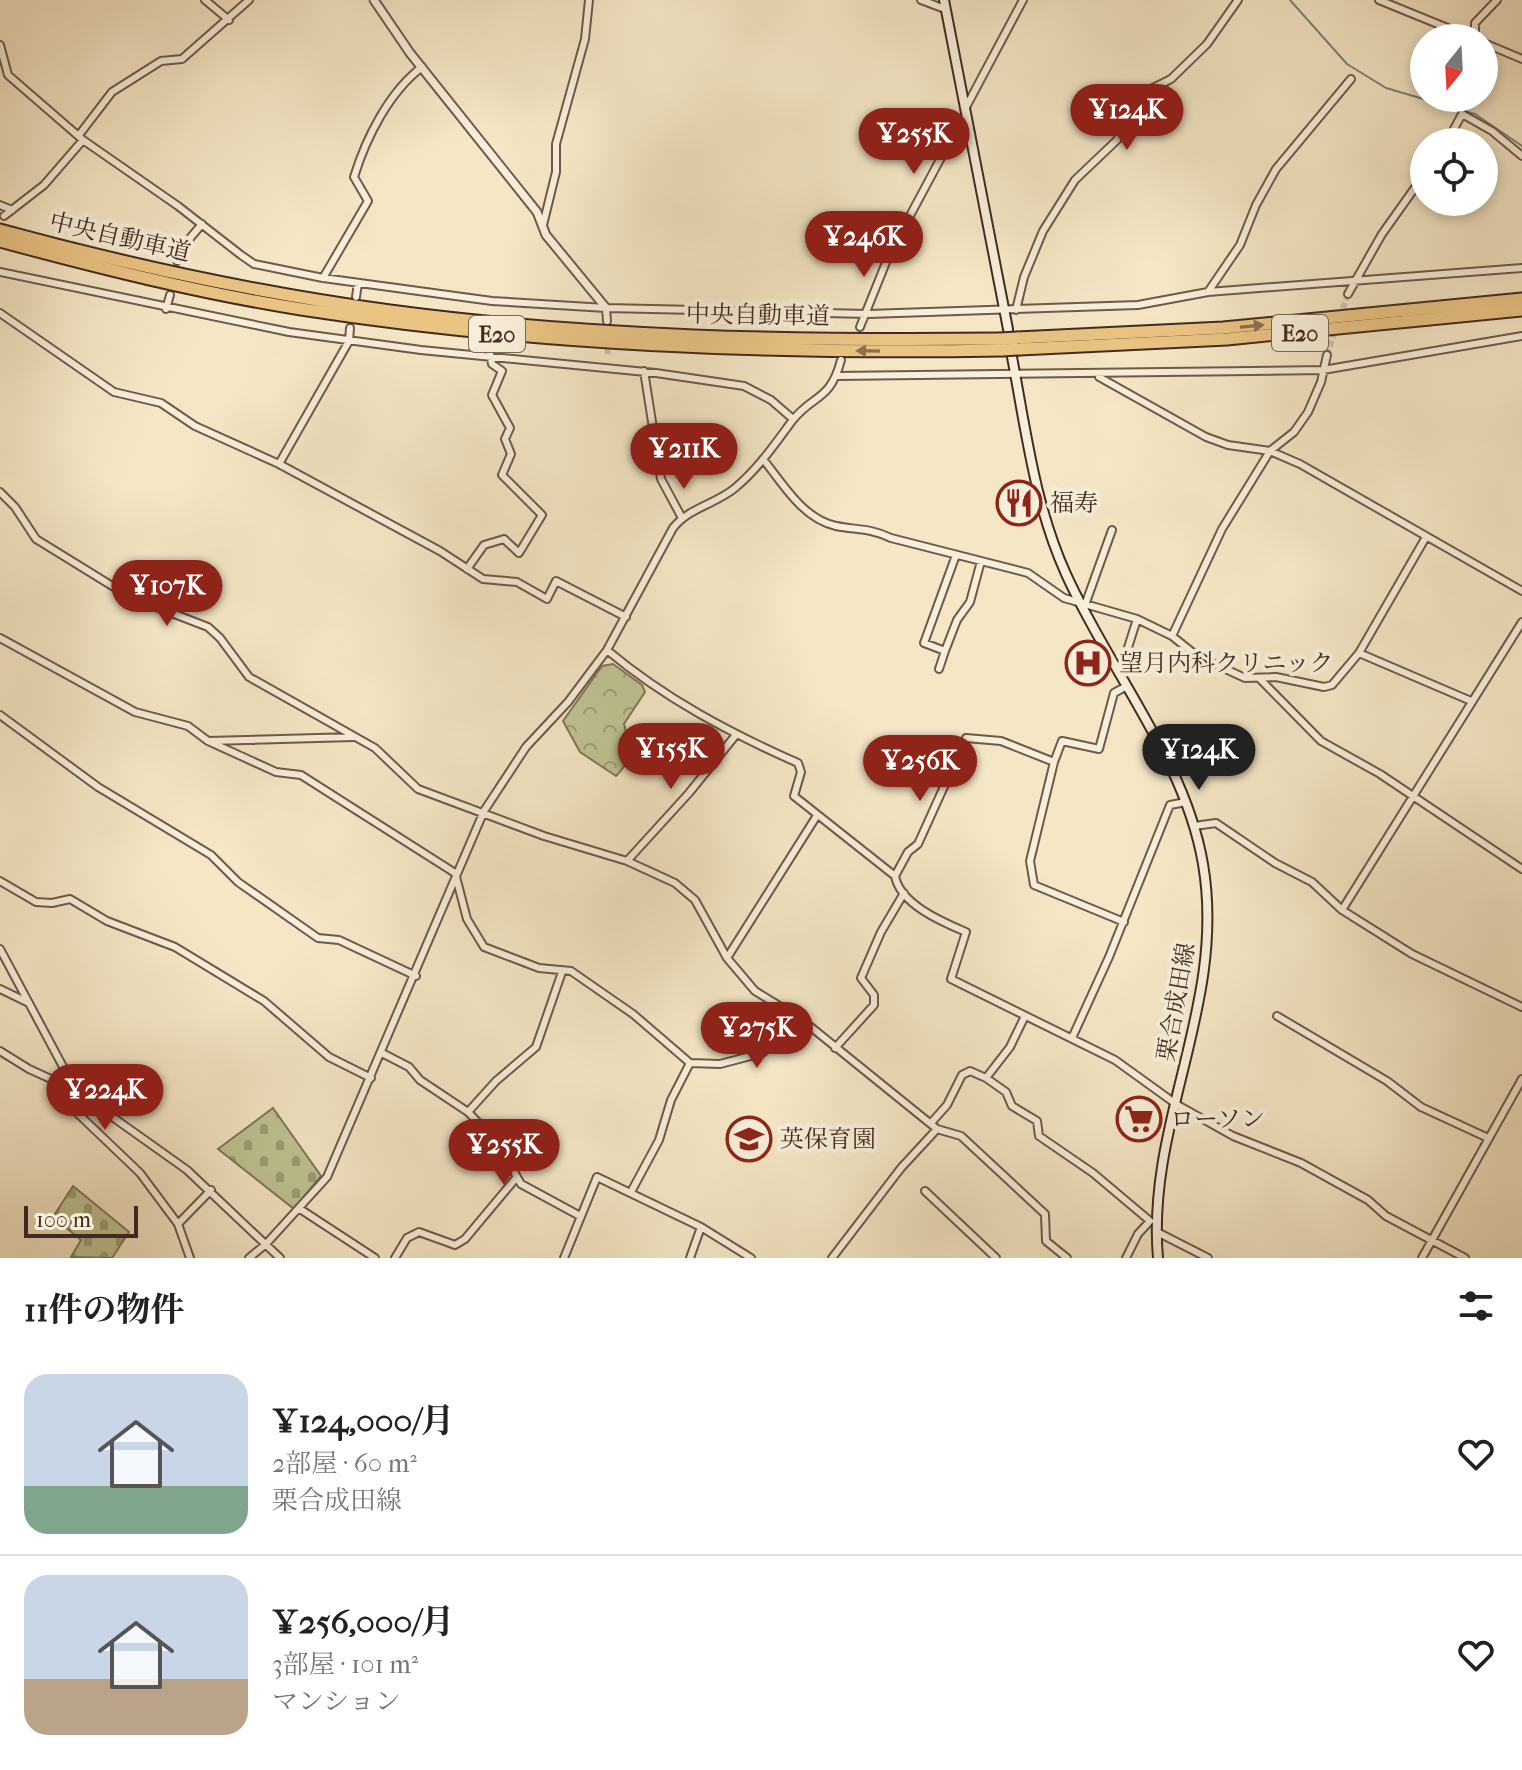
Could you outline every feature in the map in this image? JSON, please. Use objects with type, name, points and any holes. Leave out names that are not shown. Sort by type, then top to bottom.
[{"type":"highway","name":"中央自動車道","points":[[0,230],[97,256],[217,281],[360,306],[482,322],[685,336],[1001,344]]},
{"type":"highway","name":"中央自動車道","points":[[0,241],[94,266],[256,300],[481,332],[683,347],[1001,344],[1237,327],[1522,299]]},
{"type":"highway","name":"中央自動車道","points":[[1014,343],[1280,335],[1522,310]]},
{"type":"main road","name":"栗合成田線","points":[[944,4],[1003,308],[1014,343],[1016,375],[1041,507],[1082,604],[1186,802],[1206,888],[1208,951],[1202,998],[1160,1170],[1154,1226],[1158,1258]]},
{"type":"street","points":[[205,0],[229,20]]},
{"type":"street","points":[[4,216],[44,185],[112,92],[161,61],[182,59],[249,0]]},
{"type":"street","points":[[374,0],[422,67],[537,212],[546,235],[606,308],[607,321]]},
{"type":"street","points":[[543,225],[556,172],[556,144],[585,39],[589,0]]},
{"type":"street","points":[[921,0],[944,4]]},
{"type":"street","points":[[860,327],[868,314],[889,255],[1023,0]]},
{"type":"street","points":[[1016,310],[1024,277],[1043,231],[1075,180],[1117,140],[1141,94],[1171,79],[1198,52],[1238,0]]},
{"type":"street","points":[[1379,0],[1439,24]]},
{"type":"street","points":[[1475,24],[1497,0]]},
{"type":"street","points":[[0,45],[8,75],[81,137],[254,264],[323,278],[492,301],[606,308],[868,314],[1138,305],[1208,292],[1522,268]]},
{"type":"street","points":[[1498,49],[1522,59]]},
{"type":"street","points":[[323,278],[368,201],[354,177],[361,155],[396,92],[422,67]]},
{"type":"street","points":[[1208,292],[1240,245],[1256,205],[1276,169],[1351,79]]},
{"type":"street","points":[[1454,128],[1462,114],[1487,128]]},
{"type":"street","points":[[1498,136],[1522,156]]},
{"type":"street","points":[[1348,294],[1357,283],[1382,234],[1410,195]]},
{"type":"street","points":[[0,205],[12,210]]},
{"type":"street","points":[[177,261],[180,250],[202,224]]},
{"type":"street","points":[[0,272],[166,309],[349,341],[610,367],[744,386],[771,400],[793,419]]},
{"type":"street","points":[[356,297],[358,283]]},
{"type":"street","points":[[166,309],[170,295]]},
{"type":"street","points":[[491,311],[492,301]]},
{"type":"street","points":[[0,313],[114,392],[161,403],[195,426],[279,464],[483,579],[517,582],[547,599],[556,581],[626,617]]},
{"type":"street","points":[[279,464],[349,341],[350,328]]},
{"type":"street","points":[[837,376],[1097,376],[1323,370],[1522,336]]},
{"type":"street","points":[[467,569],[484,545],[504,539],[519,553],[542,515],[502,475],[511,454],[505,439],[510,428],[492,395],[502,371],[490,357],[488,342]]},
{"type":"street","points":[[1172,636],[1222,529],[1270,451],[1294,432],[1308,412],[1327,355]]},
{"type":"street","points":[[608,357],[610,367]]},
{"type":"street","points":[[249,1258],[300,1209],[327,1177],[416,976],[455,873],[484,811],[526,747],[568,702],[607,650],[653,564],[682,518],[734,490],[763,459],[793,419],[819,400],[837,376],[841,360]]},
{"type":"street","points":[[644,371],[661,479],[682,518]]},
{"type":"street","points":[[1097,376],[1206,437],[1270,451],[1356,495],[1522,591]]},
{"type":"street","points":[[763,459],[803,509],[824,522],[871,528],[891,538],[1028,573],[1064,598],[1137,619],[1172,636],[1197,656],[1245,678],[1276,677],[1324,687],[1332,685],[1359,653],[1426,537]]},
{"type":"street","points":[[0,492],[15,507],[36,539],[50,549],[130,597],[208,627],[249,677],[375,748],[418,789],[436,799],[484,811],[544,836],[627,861],[675,883],[695,900],[727,958],[755,991],[801,1019],[937,1129],[961,1136],[1045,1214],[1046,1241],[1067,1258]]},
{"type":"street","points":[[1082,604],[1112,530]]},
{"type":"street","points":[[945,651],[924,643],[956,555]]},
{"type":"street","points":[[939,669],[957,620],[970,602],[981,561]]},
{"type":"street","points":[[1120,677],[1137,619]]},
{"type":"street","points":[[1342,910],[1471,701],[1480,694],[1522,622]]},
{"type":"street","points":[[0,638],[135,712],[188,726],[208,741],[276,772],[301,775],[455,873],[467,919],[484,947],[539,968],[571,971],[633,1014],[690,1063],[720,1064],[762,1053],[801,1019]]},
{"type":"street","points":[[607,650],[627,667],[735,736],[798,763],[801,772],[794,796],[814,809],[816,817],[895,876],[897,885],[904,893],[940,921],[966,932],[951,979],[1024,1018],[1115,1060],[1176,1104],[1233,1136],[1301,1163],[1368,1200],[1386,1216],[1465,1258]]},
{"type":"street","points":[[1359,653],[1471,701]]},
{"type":"street","points":[[1259,678],[1321,741],[1413,796],[1522,869]]},
{"type":"street","points":[[1124,922],[1034,885],[1030,861],[1062,741],[1099,749],[1114,693],[1125,687]]},
{"type":"street","points":[[0,715],[98,787],[211,855],[238,882],[318,938],[339,940],[416,976]]},
{"type":"street","points":[[627,861],[689,793],[735,736]]},
{"type":"street","points":[[208,741],[355,737]]},
{"type":"street","points":[[895,876],[908,852],[918,844],[966,738],[1001,741],[1054,762]]},
{"type":"street","points":[[1072,1038],[1124,922],[1170,805],[1186,802]]},
{"type":"street","points":[[727,958],[816,817]]},
{"type":"street","points":[[1194,826],[1216,823],[1275,863],[1312,882],[1342,910],[1412,954],[1522,1007]]},
{"type":"street","points":[[0,881],[36,902],[70,899],[107,921],[157,937],[264,1001],[329,1057],[371,1078]]},
{"type":"street","points":[[835,1048],[874,1005],[874,995],[861,978],[881,932],[904,893]]},
{"type":"street","points":[[0,949],[76,1091]]},
{"type":"street","points":[[468,1112],[496,1081],[536,1047],[562,972]]},
{"type":"street","points":[[0,989],[30,1003]]},
{"type":"street","points":[[1277,1016],[1387,1081],[1421,1107],[1486,1137]]},
{"type":"street","points":[[986,1078],[1010,1047],[1024,1018]]},
{"type":"street","points":[[0,1051],[76,1091],[211,1190],[280,1258]]},
{"type":"street","points":[[382,1053],[409,1067],[420,1080],[468,1112],[497,1142],[516,1178],[580,1216]]},
{"type":"street","points":[[631,1192],[659,1140],[671,1100],[690,1063]]},
{"type":"street","points":[[931,1123],[947,1105],[962,1075],[970,1071],[986,1078],[1006,1092],[1012,1106],[1037,1121],[1039,1136],[1093,1173],[1154,1226],[1208,1258]]},
{"type":"street","points":[[1422,1258],[1486,1137],[1492,1134],[1522,1079]]},
{"type":"street","points":[[52,1080],[71,1107],[140,1173],[178,1224],[190,1258]]},
{"type":"street","points":[[832,1258],[901,1168],[937,1129]]},
{"type":"street","points":[[564,1258],[597,1177],[701,1227],[751,1258]]},
{"type":"street","points":[[395,1258],[407,1238],[419,1232],[455,1245],[465,1239],[516,1178]]},
{"type":"street","points":[[178,1224],[211,1190]]},
{"type":"street","points":[[925,1191],[996,1258]]},
{"type":"street","points":[[300,1209],[375,1258]]},
{"type":"street","points":[[1126,1258],[1138,1234],[1154,1226]]},
{"type":"street","points":[[690,1258],[701,1227]]},
{"type":"green space","points":[[717,439],[729,444],[734,456],[729,468],[717,473],[705,468],[700,456],[705,444]]},
{"type":"green space","points":[[613,664],[642,685],[645,692],[624,724],[629,752],[626,764],[616,776],[580,752],[563,721],[602,666]]},
{"type":"green space","points":[[273,1108],[321,1176],[294,1209],[218,1149]]},
{"type":"green space","points":[[73,1186],[129,1232],[112,1258],[71,1257],[81,1240],[53,1217]]},
{"type":"waterway","points":[[1290,0],[1347,64],[1386,88],[1475,114],[1522,146]]},
{"type":"tunnel","points":[[1340,317],[1348,294]]},
{"type":"tunnel","points":[[607,321],[608,357]]},
{"type":"tunnel","points":[[1327,355],[1336,328]]},
{"type":"place","name":"福寿","points":[[1019,503]]},
{"type":"place","name":"望月内科クリニック","points":[[1088,663]]},
{"type":"place","name":"ローソン","points":[[1139,1119]]},
{"type":"place","name":"英保育園","points":[[749,1139]]}]
